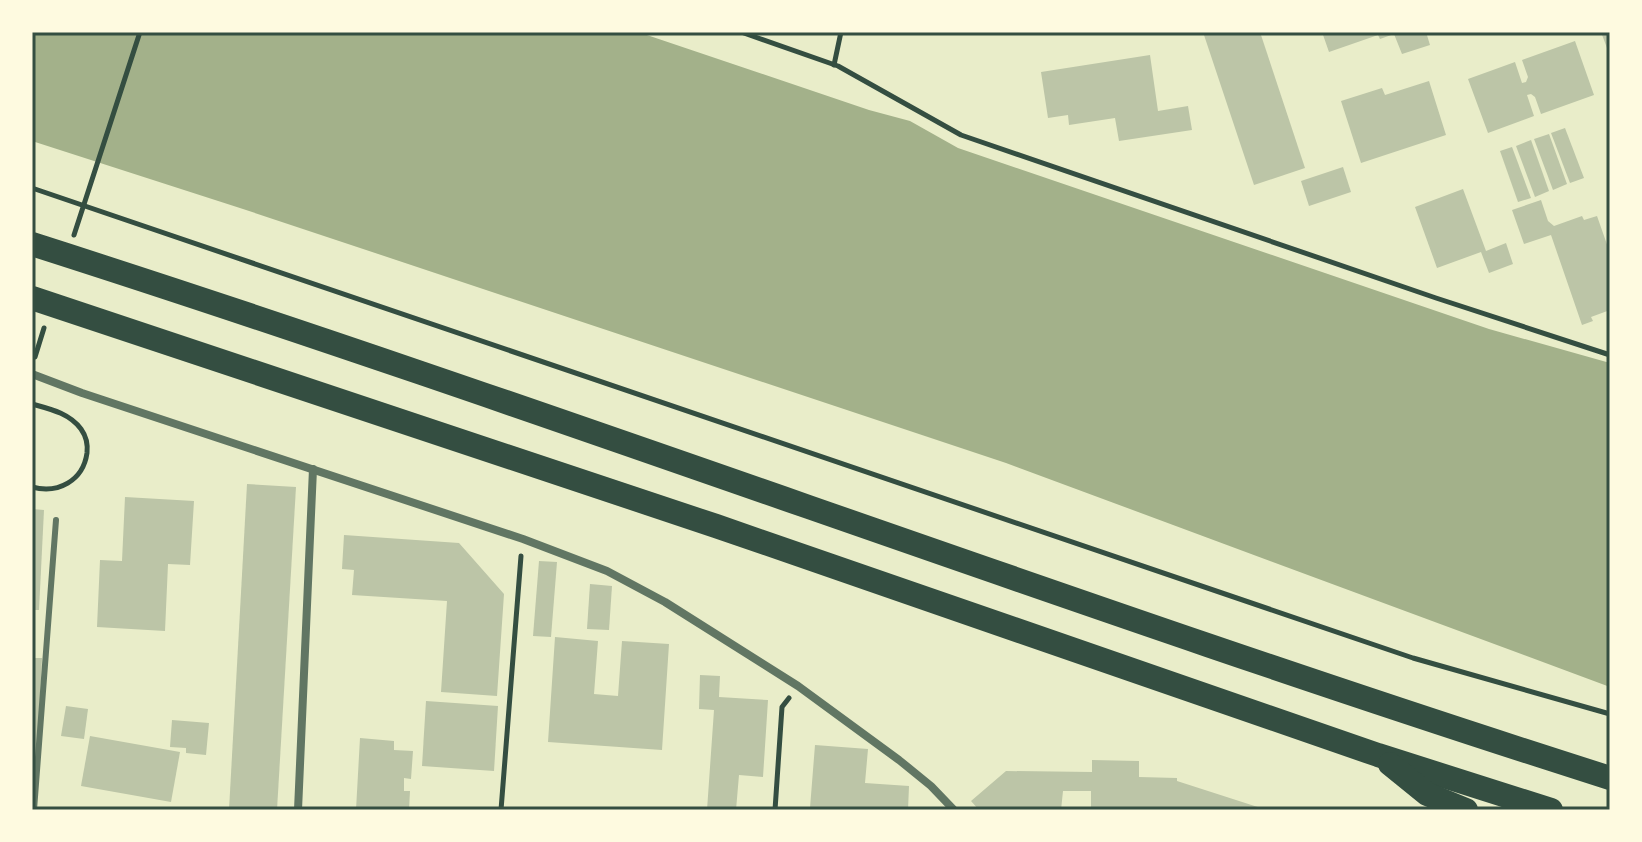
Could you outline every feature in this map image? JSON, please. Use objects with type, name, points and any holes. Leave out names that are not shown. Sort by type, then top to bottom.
[{"type":"highway","points":[[32,244],[430,377],[1359,696],[1610,778]]},
{"type":"highway","points":[[32,298],[716,526],[1378,755],[1551,810]]},
{"type":"highway","points":[[1378,755],[1427,794],[1466,810]]},
{"type":"street","points":[[32,374],[523,539],[607,571],[716,633],[798,686],[899,760],[954,810]]},
{"type":"street","points":[[298,810],[313,469]]},
{"type":"lane","points":[[34,810],[56,520]]},
{"type":"path","points":[[71,244],[140,32]]},
{"type":"path","points":[[741,32],[834,65],[961,135],[1610,355]]},
{"type":"path","points":[[834,65],[841,32]]},
{"type":"path","points":[[32,188],[1413,658],[1610,714]]},
{"type":"path","points":[[32,366],[47,320]]},
{"type":"path","points":[[32,404],[59,412],[75,423],[86,438],[87,448],[84,466],[70,483],[47,490],[32,487]]},
{"type":"path","points":[[501,810],[523,539]]},
{"type":"path","points":[[775,810],[782,707],[798,686]]},
{"type":"shaded area","points":[[32,32],[638,32],[910,121],[958,148],[1489,329],[1610,363],[1610,687],[1006,463],[32,141]]},
{"type":"building","points":[[1213,32],[1260,32],[1305,168],[1254,185],[1204,35]]},
{"type":"building","points":[[1322,32],[1426,32],[1430,45],[1402,54],[1394,34],[1380,39],[1378,35],[1329,52]]},
{"type":"building","points":[[1601,32],[1610,32],[1610,56]]},
{"type":"building","points":[[1575,41],[1594,95],[1541,114],[1535,97],[1527,95],[1534,116],[1488,133],[1468,79],[1515,62],[1522,83],[1526,82],[1528,77],[1522,60]]},
{"type":"building","points":[[1150,55],[1158,111],[1188,106],[1192,130],[1119,141],[1115,118],[1069,125],[1068,115],[1048,118],[1041,72]]},
{"type":"building","points":[[1429,81],[1446,135],[1361,163],[1341,101],[1382,88],[1385,95]]},
{"type":"building","points":[[1565,128],[1584,178],[1570,183],[1551,133]]},
{"type":"building","points":[[1549,134],[1567,184],[1553,190],[1534,139]]},
{"type":"building","points":[[1531,140],[1549,191],[1535,197],[1516,146]]},
{"type":"building","points":[[1512,147],[1531,198],[1518,202],[1500,151]]},
{"type":"building","points":[[1343,167],[1351,192],[1309,206],[1301,181]]},
{"type":"building","points":[[1463,189],[1486,251],[1506,243],[1513,264],[1489,273],[1481,252],[1437,268],[1415,207]]},
{"type":"building","points":[[1541,200],[1548,221],[1554,226],[1582,216],[1584,220],[1597,216],[1610,253],[1610,310],[1591,317],[1593,321],[1582,325],[1551,235],[1524,244],[1512,210]]},
{"type":"building","points":[[247,484],[296,487],[277,810],[229,810]]},
{"type":"building","points":[[125,497],[194,501],[190,565],[168,564],[165,631],[97,627],[100,560],[122,561]]},
{"type":"building","points":[[32,509],[44,510],[39,610],[32,610]]},
{"type":"building","points":[[344,535],[459,543],[504,594],[497,696],[441,692],[447,601],[352,595],[354,570],[342,569]]},
{"type":"building","points":[[539,561],[557,562],[551,637],[533,636]]},
{"type":"building","points":[[590,584],[612,586],[609,630],[587,629]]},
{"type":"building","points":[[555,637],[598,641],[594,694],[618,696],[622,641],[669,644],[662,750],[548,742]]},
{"type":"building","points":[[32,658],[42,658],[37,759],[32,759]]},
{"type":"building","points":[[700,675],[720,676],[719,697],[768,700],[763,777],[739,775],[736,810],[707,810],[714,710],[699,709]]},
{"type":"building","points":[[426,701],[498,706],[494,771],[422,766]]},
{"type":"building","points":[[66,706],[88,709],[84,739],[61,736]]},
{"type":"building","points":[[172,720],[209,723],[206,755],[186,753],[186,748],[170,747]]},
{"type":"building","points":[[90,736],[180,752],[171,802],[81,786]]},
{"type":"building","points":[[360,738],[394,741],[394,750],[413,751],[411,779],[404,778],[404,791],[410,791],[409,810],[356,810]]},
{"type":"building","points":[[815,745],[868,749],[865,783],[909,786],[908,810],[810,808]]},
{"type":"building","points":[[1092,760],[1139,761],[1139,777],[1177,778],[1177,781],[1267,810],[1091,810],[1091,791],[1063,791],[1061,810],[979,810],[971,801],[1006,771],[1092,772]]}]
